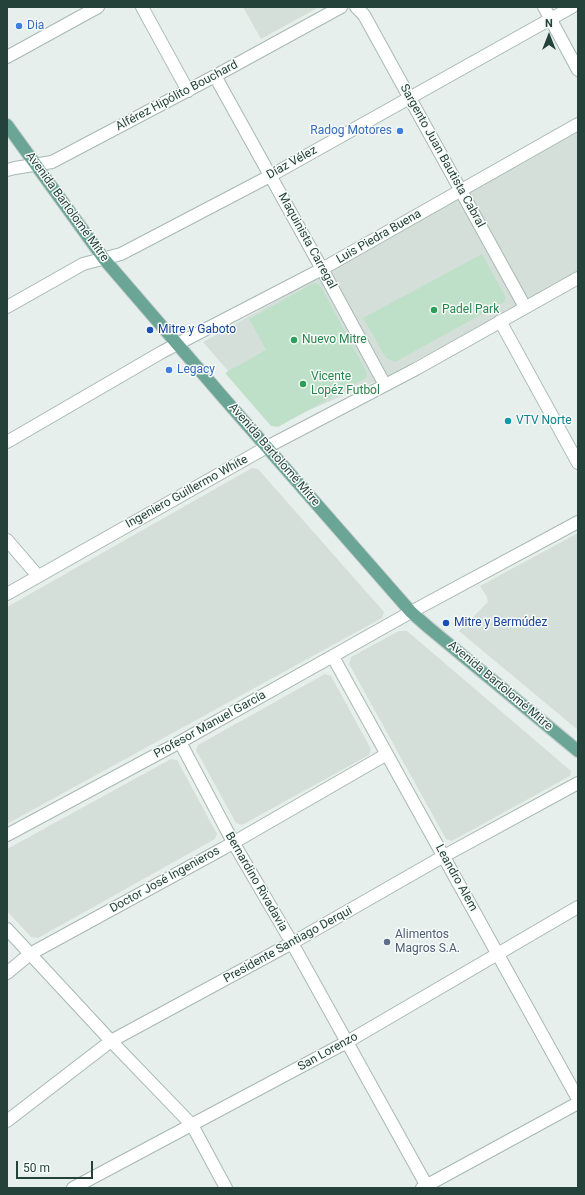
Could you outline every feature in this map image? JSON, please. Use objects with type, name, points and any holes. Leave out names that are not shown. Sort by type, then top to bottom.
[{"type":"main road","name":"Avenida Bartolomé Mitre","points":[[7,125],[104,259],[411,612],[578,751]]},
{"type":"street","points":[[7,57],[98,7]]},
{"type":"street","points":[[142,7],[188,91]]},
{"type":"street","name":"Alférez Hipólito Bouchard","points":[[7,170],[52,162],[216,76],[341,7]]},
{"type":"street","name":"Sargento Juan Bautista Cabral","points":[[356,7],[364,15],[526,307]]},
{"type":"street","points":[[544,7],[578,70]]},
{"type":"street","name":"Díaz Vélez","points":[[7,307],[83,264],[121,254],[270,176],[572,7]]},
{"type":"street","name":"Maquinista Carregal","points":[[216,76],[385,385]]},
{"type":"street","name":"Luis Piedra Buena","points":[[7,442],[162,352],[322,269],[578,124]]},
{"type":"street","name":"Ingeniero Guillermo White","points":[[7,594],[267,447],[416,369],[500,320],[578,278]]},
{"type":"street","points":[[500,320],[578,464]]},
{"type":"street","name":"Profesor Manuel García","points":[[7,835],[180,742],[411,612],[578,522]]},
{"type":"street","points":[[7,540],[38,576]]},
{"type":"street","name":"Leandro Alem","points":[[332,657],[578,1099]]},
{"type":"street","name":"Bernardino Rivadavia","points":[[180,742],[233,842],[347,1042],[426,1187]]},
{"type":"street","name":"Doctor José Ingenieros","points":[[7,973],[30,954],[233,842],[387,754]]},
{"type":"street","name":"Presidente Santiago Derqui","points":[[7,1121],[111,1041],[292,944],[444,856],[578,783]]},
{"type":"street","name":"San Lorenzo","points":[[73,1188],[347,1042],[578,906]]},
{"type":"street","points":[[7,928],[111,1041],[192,1125],[226,1188]]},
{"type":"street","points":[[426,1187],[578,1103]]},
{"type":"shaded area","points":[[243,7],[319,7],[261,39]]},
{"type":"shaded area","points":[[578,132],[578,270],[530,298],[388,376],[275,425],[203,342]]},
{"type":"shaded area","points":[[252,468],[258,469],[384,612],[382,618],[7,824],[7,607]]},
{"type":"shaded area","points":[[578,533],[578,730],[459,631],[488,602],[487,597],[480,586]]},
{"type":"shaded area","points":[[399,631],[407,631],[571,771],[570,776],[452,841],[446,839],[349,664],[351,657]]},
{"type":"shaded area","points":[[325,674],[331,676],[371,749],[369,755],[242,825],[236,823],[196,750],[198,745]]},
{"type":"shaded area","points":[[171,759],[177,760],[217,834],[215,839],[38,938],[31,937],[7,911],[7,849]]},
{"type":"green space","name":"Padel Park","points":[[482,254],[506,298],[504,302],[395,362],[386,358],[363,318]]},
{"type":"green space","points":[[314,283],[320,285],[367,373],[366,378],[278,427],[271,426],[225,373],[266,350],[249,319]]},
{"type":"place","name":"Dia","points":[[19,26]]},
{"type":"place","name":"Radog Motores","points":[[400,131]]},
{"type":"place","name":"Padel Park","points":[[434,310]]},
{"type":"place","name":"Mitre y Gaboto","points":[[150,330]]},
{"type":"place","name":"Nuevo Mitre","points":[[294,340]]},
{"type":"place","name":"Legacy","points":[[169,370]]},
{"type":"place","name":"Vicente Lopéz Futbol","points":[[303,384]]},
{"type":"place","name":"VTV Norte","points":[[508,421]]},
{"type":"place","name":"Mitre y Bermúdez","points":[[446,623]]},
{"type":"place","name":"Alimentos Magros S.A.","points":[[387,942]]}]
